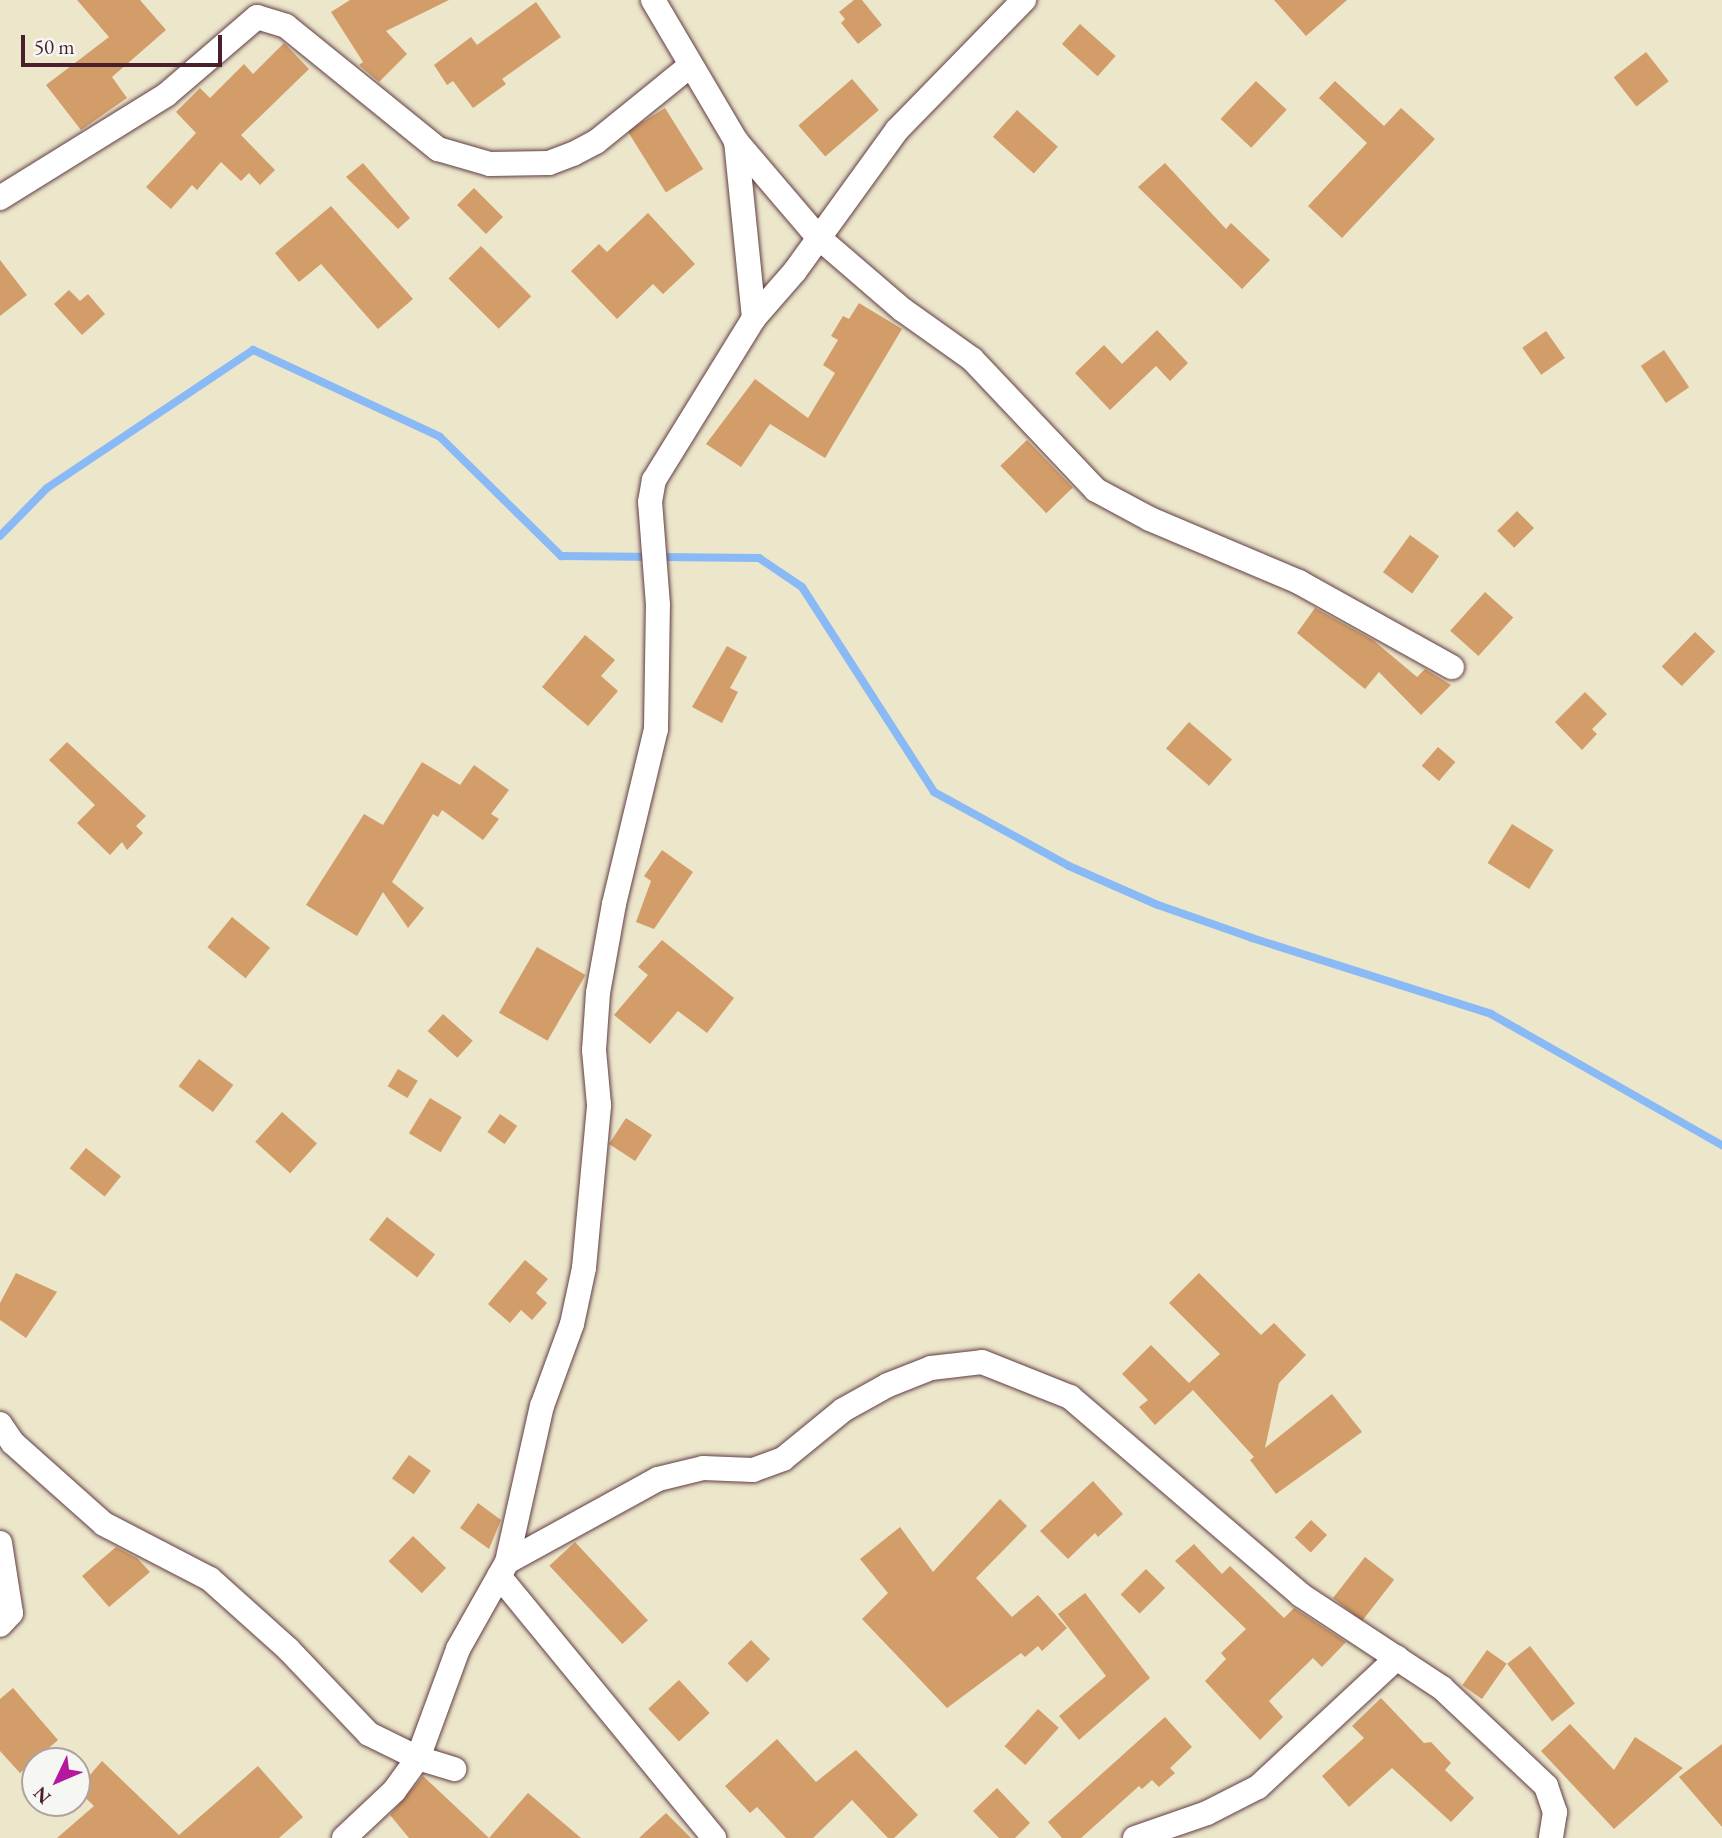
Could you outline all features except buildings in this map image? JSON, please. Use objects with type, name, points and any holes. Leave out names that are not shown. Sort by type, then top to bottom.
[{"type":"street","points":[[653,0],[736,141],[818,237],[903,310],[972,359],[1096,490],[1150,519],[1299,582],[1452,667]]},
{"type":"street","points":[[344,1838],[394,1791],[418,1758],[458,1649],[503,1569],[542,1406],[572,1324],[584,1268],[599,1105],[594,1050],[598,993],[614,904],[656,729],[658,605],[650,502],[665,457],[754,318],[796,271],[897,130],[1024,0]]},
{"type":"street","points":[[0,198],[166,95],[257,17],[286,26],[438,149],[490,164],[549,163],[596,142],[691,65]]},
{"type":"street","points":[[736,141],[754,318]]},
{"type":"street","points":[[503,1569],[560,1529],[658,1479],[703,1468],[763,1466],[783,1459],[843,1410],[887,1385],[932,1368],[982,1362],[1070,1397],[1301,1595],[1442,1688],[1546,1786],[1555,1812],[1551,1838]]},
{"type":"street","points":[[0,1424],[13,1443],[104,1524],[210,1579],[288,1649],[369,1734],[418,1758],[454,1769]]},
{"type":"street","points":[[0,1543],[11,1613],[0,1625]]},
{"type":"street","points":[[503,1569],[714,1838]]},
{"type":"street","points":[[1135,1838],[1207,1813],[1258,1787],[1397,1658]]},
{"type":"waterway","points":[[0,536],[47,488],[253,350],[440,437],[561,556],[759,558],[802,587],[934,792],[1069,866],[1158,905],[1252,938],[1491,1014],[1722,1145]]}]
